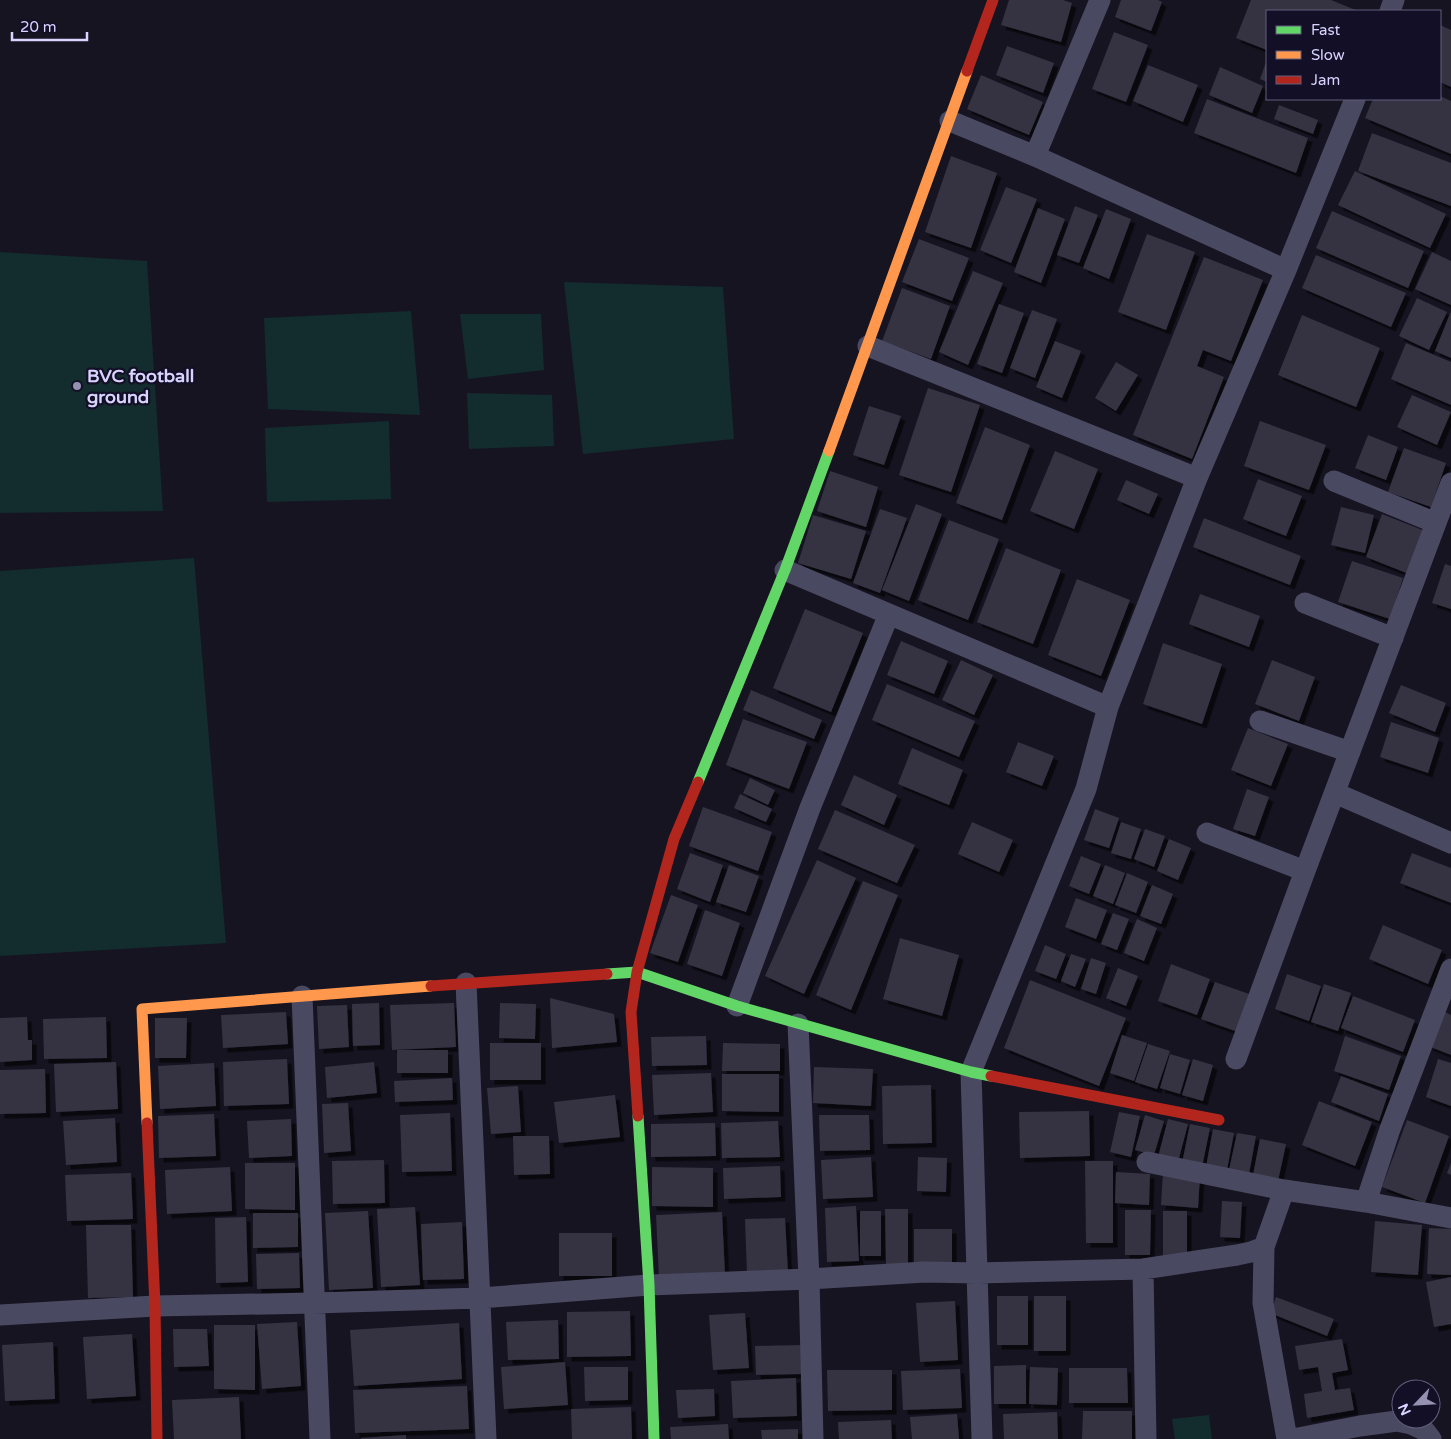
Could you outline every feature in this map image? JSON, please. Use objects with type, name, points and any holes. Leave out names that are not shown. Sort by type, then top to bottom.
[{"type":"street","points":[[654,1439],[649,1285],[631,1012],[637,972],[674,840],[785,570],[993,0]]},
{"type":"street","points":[[1035,156],[1100,0]]},
{"type":"street","points":[[982,1439],[971,1072],[1086,789],[1108,707],[1197,478],[1286,270],[1355,100]]},
{"type":"street","points":[[950,121],[1035,156],[1286,270]]},
{"type":"street","points":[[868,346],[1197,478]]},
{"type":"street","points":[[1334,481],[1436,523]]},
{"type":"street","points":[[1236,1060],[1451,483]]},
{"type":"street","points":[[785,570],[1108,707]]},
{"type":"street","points":[[1305,603],[1393,638]]},
{"type":"street","points":[[737,1006],[810,808],[888,614]]},
{"type":"street","points":[[1260,721],[1350,752]]},
{"type":"street","points":[[1335,793],[1451,843]]},
{"type":"street","points":[[1208,833],[1305,871]]},
{"type":"street","points":[[1366,1202],[1390,1128],[1451,971]]},
{"type":"street","points":[[156,1439],[155,1306],[142,1009],[466,983],[637,972],[737,1006],[971,1072],[1218,1120]]},
{"type":"street","points":[[466,983],[486,1439]]},
{"type":"street","points":[[302,996],[320,1439]]},
{"type":"street","points":[[798,1024],[814,1439]]},
{"type":"street","points":[[1147,1162],[1284,1190],[1366,1202],[1451,1218]]},
{"type":"street","points":[[1284,1190],[1264,1247],[1264,1303],[1287,1439]]},
{"type":"street","points":[[0,1315],[155,1306],[480,1298],[649,1285],[809,1279],[925,1272],[978,1273],[1143,1269],[1237,1255],[1264,1247]]},
{"type":"street","points":[[1143,1269],[1146,1439]]},
{"type":"street","points":[[1293,1439],[1397,1421],[1412,1424],[1424,1430],[1431,1439]]},
{"type":"green space","name":"BVC football ground","points":[[0,252],[147,261],[163,511],[0,513]]},
{"type":"green space","points":[[564,282],[723,287],[734,439],[583,454]]},
{"type":"green space","points":[[411,311],[420,415],[268,409],[264,318]]},
{"type":"green space","points":[[460,314],[541,314],[544,370],[468,379]]},
{"type":"green space","points":[[467,393],[552,395],[554,446],[469,449]]},
{"type":"green space","points":[[389,421],[391,499],[267,502],[265,428]]},
{"type":"green space","points":[[194,558],[226,943],[0,956],[0,571]]},
{"type":"green space","points":[[1209,1415],[1212,1439],[1175,1439],[1172,1419]]},
{"type":"building","points":[[1009,0],[1063,0],[1072,3],[1061,42],[1001,25]]},
{"type":"building","points":[[1121,0],[1158,0],[1162,2],[1151,31],[1115,17]]},
{"type":"building","points":[[1251,0],[1331,0],[1356,10],[1266,10],[1266,50],[1236,38]]},
{"type":"building","points":[[1441,25],[1451,30],[1451,87],[1441,82]]},
{"type":"building","points":[[1114,32],[1148,45],[1126,102],[1092,89]]},
{"type":"building","points":[[1007,46],[1054,63],[1043,93],[996,75]]},
{"type":"building","points":[[1266,62],[1266,82],[1260,79]]},
{"type":"building","points":[[1148,65],[1198,85],[1183,122],[1133,101]]},
{"type":"building","points":[[1220,67],[1263,86],[1252,113],[1209,95]]},
{"type":"building","points":[[981,75],[1043,102],[1029,135],[967,109]]},
{"type":"building","points":[[1441,96],[1451,101],[1451,154],[1365,118],[1373,100],[1441,100]]},
{"type":"building","points":[[1207,99],[1308,138],[1296,173],[1194,133]]},
{"type":"building","points":[[1279,105],[1318,120],[1313,134],[1274,119]]},
{"type":"building","points":[[1372,133],[1451,163],[1451,206],[1358,171]]},
{"type":"building","points":[[951,156],[997,173],[971,248],[925,232]]},
{"type":"building","points":[[1355,171],[1446,214],[1430,248],[1338,205]]},
{"type":"building","points":[[1006,187],[1037,199],[1011,263],[980,250]]},
{"type":"building","points":[[1075,206],[1098,215],[1079,263],[1057,255]]},
{"type":"building","points":[[1038,208],[1065,219],[1041,283],[1014,272]]},
{"type":"building","points":[[1106,209],[1131,219],[1109,279],[1083,268]]},
{"type":"building","points":[[1332,211],[1424,251],[1408,288],[1316,248]]},
{"type":"building","points":[[1147,234],[1195,252],[1166,330],[1118,312]]},
{"type":"building","points":[[919,239],[969,258],[952,301],[902,282]]},
{"type":"building","points":[[1432,252],[1451,261],[1451,305],[1415,289]]},
{"type":"building","points":[[1316,255],[1406,293],[1391,327],[1302,288]]},
{"type":"building","points":[[1204,257],[1263,280],[1231,361],[1203,350],[1197,366],[1224,377],[1192,459],[1133,435]]},
{"type":"building","points":[[973,271],[1003,283],[968,365],[939,352]]},
{"type":"building","points":[[902,288],[950,306],[931,359],[882,341]]},
{"type":"building","points":[[1417,298],[1447,312],[1429,350],[1399,336]]},
{"type":"building","points":[[999,304],[1024,313],[1002,373],[977,364]]},
{"type":"building","points":[[1032,310],[1057,319],[1035,378],[1010,368]]},
{"type":"building","points":[[1451,311],[1451,358],[1435,351]]},
{"type":"building","points":[[1302,315],[1380,348],[1356,407],[1278,375]]},
{"type":"building","points":[[1055,341],[1081,351],[1062,398],[1036,387]]},
{"type":"building","points":[[1406,343],[1451,362],[1451,405],[1391,379]]},
{"type":"building","points":[[1116,362],[1138,375],[1116,411],[1095,398]]},
{"type":"building","points":[[928,388],[980,405],[951,492],[899,475]]},
{"type":"building","points":[[1412,395],[1451,412],[1437,445],[1397,427]]},
{"type":"building","points":[[869,406],[901,416],[884,465],[853,455]]},
{"type":"building","points":[[1260,421],[1326,445],[1309,490],[1244,466]]},
{"type":"building","points":[[985,427],[1030,445],[1002,520],[956,503]]},
{"type":"building","points":[[1368,435],[1398,447],[1386,480],[1355,468]]},
{"type":"building","points":[[1404,448],[1446,463],[1431,507],[1388,492]]},
{"type":"building","points":[[1055,451],[1098,469],[1074,529],[1030,511]]},
{"type":"building","points":[[830,471],[878,487],[866,527],[817,511]]},
{"type":"building","points":[[1258,479],[1302,496],[1286,536],[1243,519]]},
{"type":"building","points":[[1126,480],[1158,494],[1149,514],[1117,500]]},
{"type":"building","points":[[916,504],[942,514],[909,601],[882,590]]},
{"type":"building","points":[[1341,507],[1374,515],[1365,553],[1331,545]]},
{"type":"building","points":[[880,509],[907,518],[880,593],[853,583]]},
{"type":"building","points":[[1382,514],[1425,531],[1409,574],[1366,557]]},
{"type":"building","points":[[813,515],[866,531],[851,579],[798,563]]},
{"type":"building","points":[[1204,518],[1301,556],[1290,585],[1193,547]]},
{"type":"building","points":[[949,520],[999,539],[968,620],[918,600]]},
{"type":"building","points":[[1006,548],[1061,570],[1033,644],[977,622]]},
{"type":"building","points":[[1352,561],[1403,578],[1390,619],[1338,602]]},
{"type":"building","points":[[1445,564],[1451,566],[1451,609],[1432,603]]},
{"type":"building","points":[[1077,579],[1130,600],[1101,676],[1048,655]]},
{"type":"building","points":[[1200,594],[1260,616],[1249,647],[1189,624]]},
{"type":"building","points":[[805,609],[863,633],[831,712],[773,688]]},
{"type":"building","points":[[901,641],[948,661],[934,694],[887,675]]},
{"type":"building","points":[[1163,643],[1222,664],[1202,724],[1143,704]]},
{"type":"building","points":[[961,660],[993,675],[974,715],[942,700]]},
{"type":"building","points":[[1272,660],[1315,677],[1299,721],[1255,704]]},
{"type":"building","points":[[887,684],[975,721],[959,757],[872,720]]},
{"type":"building","points":[[1401,685],[1446,703],[1435,732],[1389,713]]},
{"type":"building","points":[[751,690],[822,720],[814,739],[743,710]]},
{"type":"building","points":[[743,719],[807,742],[789,789],[726,765]]},
{"type":"building","points":[[1391,722],[1439,738],[1428,773],[1380,757]]},
{"type":"building","points":[[1248,728],[1288,744],[1271,786],[1231,770]]},
{"type":"building","points":[[1018,742],[1054,756],[1042,786],[1006,772]]},
{"type":"building","points":[[912,748],[963,770],[949,805],[898,784]]},
{"type":"building","points":[[854,775],[897,795],[884,825],[841,805]]},
{"type":"building","points":[[750,778],[775,790],[768,805],[743,793]]},
{"type":"building","points":[[1247,789],[1269,797],[1255,836],[1233,829]]},
{"type":"building","points":[[740,794],[772,809],[766,822],[734,808]]},
{"type":"building","points":[[703,807],[772,832],[758,871],[689,846]]},
{"type":"building","points":[[1095,809],[1119,818],[1109,848],[1084,840]]},
{"type":"building","points":[[835,810],[915,845],[897,883],[818,849]]},
{"type":"building","points":[[972,822],[1013,840],[999,872],[958,854]]},
{"type":"building","points":[[1121,822],[1141,829],[1131,859],[1111,853]]},
{"type":"building","points":[[1145,829],[1165,836],[1154,867],[1134,859]]},
{"type":"building","points":[[1169,839],[1191,848],[1178,880],[1157,871]]},
{"type":"building","points":[[690,853],[723,865],[710,902],[677,889]]},
{"type":"building","points":[[1412,853],[1451,868],[1451,903],[1400,883]]},
{"type":"building","points":[[1081,856],[1101,864],[1089,894],[1069,886]]},
{"type":"building","points":[[817,860],[856,878],[804,994],[765,976]]},
{"type":"building","points":[[729,865],[759,876],[746,912],[716,902]]},
{"type":"building","points":[[1105,865],[1125,873],[1113,904],[1093,896]]},
{"type":"building","points":[[1127,873],[1148,882],[1136,913],[1115,905]]},
{"type":"building","points":[[863,881],[898,895],[851,1010],[816,995]]},
{"type":"building","points":[[1152,885],[1173,894],[1161,924],[1140,916]]},
{"type":"building","points":[[671,895],[698,905],[678,962],[650,953]]},
{"type":"building","points":[[1076,898],[1107,910],[1096,939],[1065,927]]},
{"type":"building","points":[[705,910],[740,923],[722,976],[687,964]]},
{"type":"building","points":[[1113,913],[1129,919],[1117,950],[1101,944]]},
{"type":"building","points":[[1137,919],[1157,928],[1144,961],[1124,953]]},
{"type":"building","points":[[1383,925],[1442,950],[1428,984],[1369,959]]},
{"type":"building","points":[[900,938],[959,955],[942,1016],[883,999]]},
{"type":"building","points":[[1045,945],[1066,954],[1056,979],[1035,971]]},
{"type":"building","points":[[1071,954],[1086,959],[1075,987],[1061,981]]},
{"type":"building","points":[[1091,958],[1106,963],[1096,994],[1081,989]]},
{"type":"building","points":[[1171,964],[1210,979],[1197,1015],[1158,1001]]},
{"type":"building","points":[[1118,968],[1138,976],[1126,1006],[1106,998]]},
{"type":"building","points":[[1287,974],[1321,986],[1309,1021],[1275,1009]]},
{"type":"building","points":[[1030,980],[1126,1018],[1099,1086],[1004,1048]]},
{"type":"building","points":[[1215,982],[1252,995],[1238,1032],[1201,1019]]},
{"type":"building","points":[[1324,984],[1351,993],[1338,1031],[1311,1022]]},
{"type":"building","points":[[1353,996],[1415,1020],[1403,1052],[1341,1028]]},
{"type":"building","points":[[550,998],[614,1014],[617,1042],[552,1048]]},
{"type":"building","points":[[379,1003],[380,1045],[353,1046],[352,1004]]},
{"type":"building","points":[[454,1003],[456,1047],[392,1050],[390,1005]]},
{"type":"building","points":[[500,1003],[536,1004],[535,1039],[499,1038]]},
{"type":"building","points":[[347,1005],[349,1047],[319,1049],[317,1006]]},
{"type":"building","points":[[1443,1011],[1451,1015],[1451,1055],[1428,1046]]},
{"type":"building","points":[[286,1012],[288,1044],[223,1048],[221,1015]]},
{"type":"building","points":[[27,1017],[28,1040],[32,1040],[32,1060],[0,1062],[0,1018]]},
{"type":"building","points":[[106,1017],[107,1058],[44,1059],[43,1019]]},
{"type":"building","points":[[155,1018],[187,1018],[186,1058],[155,1058]]},
{"type":"building","points":[[1122,1035],[1147,1043],[1134,1081],[1110,1073]]},
{"type":"building","points":[[706,1036],[707,1065],[652,1066],[651,1037]]},
{"type":"building","points":[[1345,1036],[1401,1056],[1389,1090],[1334,1071]]},
{"type":"building","points":[[490,1043],[541,1043],[541,1080],[490,1080]]},
{"type":"building","points":[[723,1043],[780,1044],[780,1071],[722,1071]]},
{"type":"building","points":[[1148,1044],[1170,1051],[1157,1089],[1135,1082]]},
{"type":"building","points":[[397,1050],[448,1050],[448,1073],[397,1073]]},
{"type":"building","points":[[1170,1054],[1190,1060],[1180,1094],[1160,1088]]},
{"type":"building","points":[[287,1059],[289,1104],[224,1106],[223,1062]]},
{"type":"building","points":[[1193,1059],[1213,1065],[1203,1101],[1182,1095]]},
{"type":"building","points":[[1438,1059],[1451,1063],[1451,1106],[1426,1097]]},
{"type":"building","points":[[116,1062],[118,1109],[56,1112],[54,1064]]},
{"type":"building","points":[[374,1062],[377,1093],[327,1098],[325,1067]]},
{"type":"building","points":[[214,1063],[216,1106],[160,1109],[158,1066]]},
{"type":"building","points":[[814,1067],[873,1069],[871,1106],[813,1103]]},
{"type":"building","points":[[45,1069],[46,1113],[0,1114],[0,1070]]},
{"type":"building","points":[[711,1073],[713,1112],[654,1115],[652,1075]]},
{"type":"building","points":[[722,1074],[779,1074],[779,1112],[722,1111]]},
{"type":"building","points":[[1341,1076],[1388,1094],[1379,1121],[1331,1102]]},
{"type":"building","points":[[452,1078],[453,1100],[395,1102],[394,1081]]},
{"type":"building","points":[[931,1085],[932,1143],[883,1144],[882,1086]]},
{"type":"building","points":[[518,1086],[521,1132],[491,1134],[487,1088]]},
{"type":"building","points":[[615,1095],[620,1137],[559,1143],[554,1102]]},
{"type":"building","points":[[1319,1101],[1372,1122],[1355,1166],[1302,1145]]},
{"type":"building","points":[[348,1103],[351,1151],[324,1153],[322,1104]]},
{"type":"building","points":[[1089,1111],[1090,1156],[1020,1158],[1019,1112]]},
{"type":"building","points":[[1119,1112],[1140,1116],[1131,1157],[1110,1152]]},
{"type":"building","points":[[450,1113],[452,1171],[402,1172],[400,1115]]},
{"type":"building","points":[[214,1114],[216,1156],[159,1158],[158,1116]]},
{"type":"building","points":[[819,1115],[869,1115],[870,1150],[820,1151]]},
{"type":"building","points":[[1145,1115],[1164,1121],[1154,1155],[1135,1150]]},
{"type":"building","points":[[115,1118],[117,1162],[66,1165],[63,1121]]},
{"type":"building","points":[[291,1119],[292,1156],[249,1158],[247,1121]]},
{"type":"building","points":[[1168,1119],[1188,1124],[1178,1162],[1158,1157]]},
{"type":"building","points":[[1407,1120],[1449,1136],[1425,1203],[1382,1187]]},
{"type":"building","points":[[778,1121],[780,1157],[722,1158],[721,1123]]},
{"type":"building","points":[[715,1123],[716,1156],[651,1157],[651,1124]]},
{"type":"building","points":[[1190,1124],[1210,1128],[1202,1167],[1182,1163]]},
{"type":"building","points":[[1213,1129],[1234,1133],[1227,1170],[1206,1167]]},
{"type":"building","points":[[1237,1133],[1256,1136],[1249,1174],[1229,1170]]},
{"type":"building","points":[[513,1136],[549,1136],[550,1174],[514,1175]]},
{"type":"building","points":[[1260,1139],[1286,1144],[1278,1181],[1253,1175]]},
{"type":"building","points":[[871,1157],[873,1197],[823,1199],[821,1160]]},
{"type":"building","points":[[918,1157],[947,1158],[946,1192],[917,1191]]},
{"type":"building","points":[[384,1160],[385,1203],[333,1204],[332,1161]]},
{"type":"building","points":[[1085,1161],[1113,1161],[1113,1243],[1086,1243]]},
{"type":"building","points":[[245,1163],[295,1163],[295,1210],[245,1209]]},
{"type":"building","points":[[1451,1163],[1451,1175],[1447,1173]]},
{"type":"building","points":[[780,1166],[781,1197],[724,1199],[723,1168]]},
{"type":"building","points":[[230,1167],[232,1211],[167,1214],[165,1170]]},
{"type":"building","points":[[652,1167],[713,1168],[713,1207],[652,1206]]},
{"type":"building","points":[[1116,1172],[1150,1174],[1149,1205],[1115,1203]]},
{"type":"building","points":[[131,1173],[133,1219],[67,1221],[65,1175]]},
{"type":"building","points":[[1163,1173],[1200,1176],[1198,1208],[1161,1205]]},
{"type":"building","points":[[1222,1201],[1242,1202],[1240,1238],[1220,1237]]},
{"type":"building","points":[[856,1206],[859,1261],[827,1262],[825,1208]]},
{"type":"building","points":[[415,1207],[420,1285],[381,1287],[377,1209]]},
{"type":"building","points":[[885,1209],[908,1209],[908,1264],[886,1264]]},
{"type":"building","points":[[1125,1210],[1151,1210],[1150,1255],[1125,1255]]},
{"type":"building","points":[[368,1211],[373,1288],[329,1290],[325,1213]]},
{"type":"building","points":[[860,1211],[881,1211],[881,1256],[860,1256]]},
{"type":"building","points":[[1163,1211],[1187,1211],[1187,1257],[1163,1257]]},
{"type":"building","points":[[722,1212],[725,1275],[659,1278],[656,1215]]},
{"type":"building","points":[[253,1213],[298,1213],[298,1247],[253,1248]]},
{"type":"building","points":[[246,1217],[248,1282],[216,1283],[215,1218]]},
{"type":"building","points":[[785,1218],[788,1273],[747,1275],[745,1219]]},
{"type":"building","points":[[1375,1221],[1422,1225],[1418,1275],[1371,1272]]},
{"type":"building","points":[[462,1222],[464,1279],[423,1280],[421,1224]]},
{"type":"building","points":[[86,1225],[131,1225],[133,1297],[88,1298]]},
{"type":"building","points":[[1429,1228],[1451,1229],[1451,1275],[1427,1274]]},
{"type":"building","points":[[914,1229],[952,1229],[952,1264],[914,1264]]},
{"type":"building","points":[[559,1233],[612,1233],[612,1276],[559,1276]]},
{"type":"building","points":[[299,1253],[300,1288],[257,1289],[256,1254]]},
{"type":"building","points":[[1451,1277],[1451,1324],[1434,1327],[1426,1282]]},
{"type":"building","points":[[997,1296],[1028,1296],[1028,1345],[997,1345]]},
{"type":"building","points":[[1034,1296],[1066,1296],[1066,1351],[1034,1351]]},
{"type":"building","points":[[1276,1297],[1334,1319],[1327,1336],[1270,1313]]},
{"type":"building","points":[[955,1301],[958,1360],[920,1362],[916,1303]]},
{"type":"building","points":[[630,1311],[631,1356],[567,1357],[567,1312]]},
{"type":"building","points":[[745,1313],[749,1368],[713,1370],[709,1315]]},
{"type":"building","points":[[558,1320],[559,1359],[508,1360],[506,1322]]},
{"type":"building","points":[[297,1322],[301,1386],[262,1389],[257,1324]]},
{"type":"building","points":[[459,1323],[462,1379],[354,1386],[350,1330]]},
{"type":"building","points":[[214,1325],[255,1325],[255,1390],[214,1389]]},
{"type":"building","points":[[173,1329],[207,1329],[209,1366],[174,1367]]},
{"type":"building","points":[[132,1334],[136,1396],[87,1399],[83,1337]]},
{"type":"building","points":[[1342,1339],[1348,1370],[1332,1373],[1335,1390],[1350,1388],[1354,1410],[1307,1418],[1304,1394],[1322,1391],[1318,1367],[1299,1370],[1295,1346]]},
{"type":"building","points":[[53,1342],[55,1399],[5,1401],[2,1345]]},
{"type":"building","points":[[802,1345],[802,1374],[756,1375],[755,1346]]},
{"type":"building","points":[[565,1362],[568,1405],[504,1409],[501,1367]]},
{"type":"building","points":[[1026,1365],[1026,1404],[994,1404],[994,1366]]},
{"type":"building","points":[[584,1367],[628,1367],[628,1400],[585,1401]]},
{"type":"building","points":[[1030,1367],[1058,1368],[1057,1405],[1029,1404]]},
{"type":"building","points":[[1069,1368],[1127,1368],[1128,1403],[1069,1403]]},
{"type":"building","points":[[960,1369],[962,1408],[903,1410],[901,1371]]},
{"type":"building","points":[[827,1370],[892,1370],[892,1410],[828,1411]]},
{"type":"building","points":[[796,1378],[797,1416],[733,1418],[731,1381]]},
{"type":"building","points":[[467,1386],[469,1429],[355,1433],[353,1390]]},
{"type":"building","points":[[714,1389],[715,1416],[678,1418],[676,1390]]},
{"type":"building","points":[[239,1397],[241,1439],[174,1439],[172,1400]]},
{"type":"building","points":[[631,1407],[632,1439],[572,1439],[571,1409]]},
{"type":"building","points":[[1083,1411],[1132,1411],[1132,1439],[1082,1439]]},
{"type":"building","points":[[1057,1412],[1058,1439],[1004,1439],[1003,1414]]},
{"type":"building","points":[[957,1414],[959,1439],[912,1439],[910,1417]]},
{"type":"building","points":[[891,1420],[892,1439],[839,1439],[838,1422]]},
{"type":"building","points":[[728,1424],[729,1439],[671,1439],[670,1427]]},
{"type":"building","points":[[798,1429],[798,1439],[762,1439],[761,1430]]},
{"type":"building","points":[[406,1435],[406,1439],[361,1439],[361,1438]]},
{"type":"traffic: fast","points":[[698,782],[785,570],[829,451]]},
{"type":"traffic: fast","points":[[607,974],[637,972],[737,1006],[991,1076]]},
{"type":"traffic: fast","points":[[638,1116],[649,1285],[654,1439]]},
{"type":"traffic: slow","points":[[829,451],[967,71]]},
{"type":"traffic: slow","points":[[147,1123],[142,1009],[431,986]]},
{"type":"traffic: jam","points":[[967,71],[993,0]]},
{"type":"traffic: jam","points":[[638,1116],[631,1012],[637,972],[674,839],[698,782]]},
{"type":"traffic: jam","points":[[431,986],[607,974]]},
{"type":"traffic: jam","points":[[991,1076],[1219,1120]]},
{"type":"traffic: jam","points":[[147,1123],[155,1306],[157,1439]]},
{"type":"place","name":"BVC football ground","points":[[77,386]]}]
